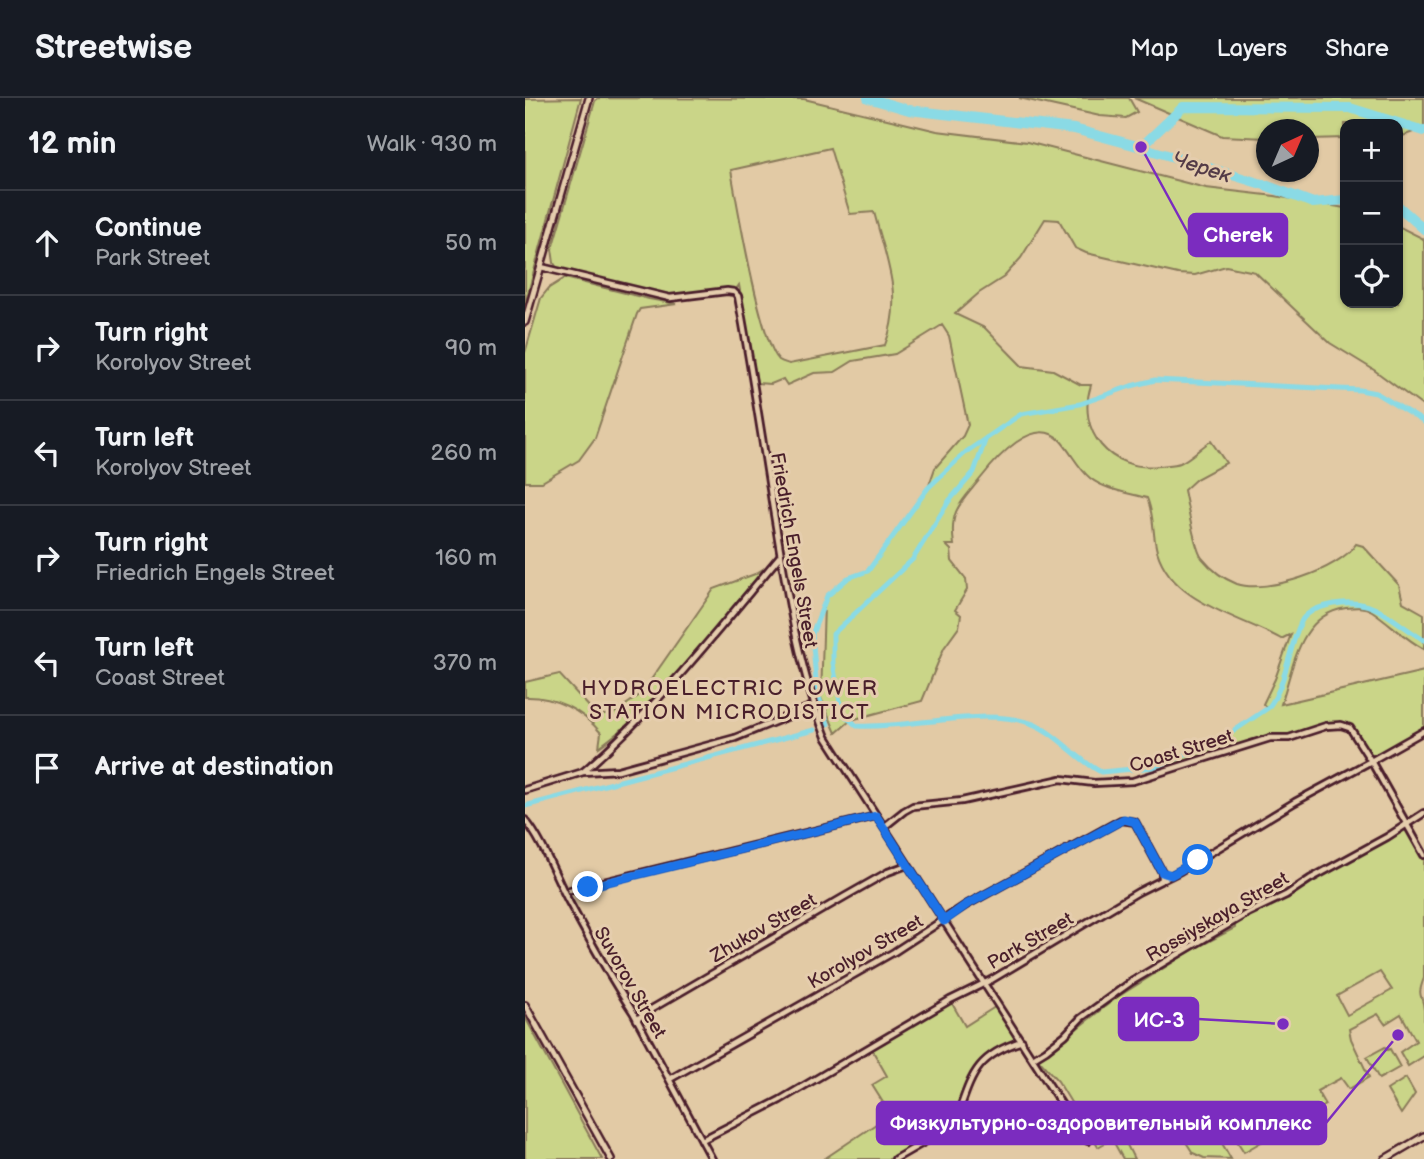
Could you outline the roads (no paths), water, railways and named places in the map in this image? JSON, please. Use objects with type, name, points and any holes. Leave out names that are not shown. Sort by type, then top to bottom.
[{"type":"street","points":[[525,321],[589,100]]},
{"type":"street","name":"Friedrich Engels Street","points":[[541,267],[670,298],[727,291],[738,296],[780,556],[799,658],[813,706],[833,749],[1088,1141]]},
{"type":"street","points":[[583,772],[666,692],[780,556]]},
{"type":"street","points":[[525,790],[583,772],[618,771],[736,737],[813,706]]},
{"type":"street","name":"Coast Street","points":[[884,827],[913,806],[962,800],[1061,779],[1094,783],[1133,781],[1233,748],[1270,738],[1289,738],[1326,726],[1350,727],[1371,761]]},
{"type":"street","points":[[1424,731],[1371,761],[1424,855]]},
{"type":"street","name":"Park Street","points":[[702,1140],[780,1100],[859,1052],[983,982],[1001,975],[1295,802],[1371,761]]},
{"type":"street","name":"Rossiyskaya Street","points":[[1033,1058],[1047,1050],[1081,1018],[1131,982],[1248,913],[1286,895],[1310,878],[1387,837],[1424,813]]},
{"type":"street","points":[[566,895],[571,890],[876,816]]},
{"type":"street","name":"Korolyov Street","points":[[670,1079],[894,952],[966,905],[1124,819],[1135,822],[1162,872]]},
{"type":"street","name":"Suvorov Street","points":[[525,820],[712,1159]]},
{"type":"street","name":"Zhukov Street","points":[[637,1020],[642,1014],[819,911],[888,872],[907,865]]},
{"type":"street","points":[[1162,880],[1162,872],[1171,875]]},
{"type":"street","points":[[562,886],[571,890]]},
{"type":"street","points":[[525,1004],[611,1159]]},
{"type":"street","points":[[895,1159],[954,1125],[973,1072],[1002,1047],[1022,1041]]},
{"type":"street","points":[[1385,1159],[1424,1136]]},
{"type":"waterway","points":[[868,98],[909,110],[1074,129],[1141,147],[1183,107],[1350,108],[1424,131]]},
{"type":"waterway","name":"Черек","points":[[1141,147],[1265,185],[1313,203],[1340,200]]},
{"type":"waterway","name":"Черек","points":[[1403,210],[1424,229]]},
{"type":"waterway","points":[[828,724],[817,691],[812,634],[827,596],[848,578],[868,571],[928,488],[966,452],[1021,414],[1080,404],[1155,380],[1360,390],[1376,393],[1424,422]]},
{"type":"waterway","points":[[986,438],[974,472],[949,501],[913,559],[833,634],[833,663],[842,713],[857,726],[967,718],[1011,719],[1039,727],[1101,772],[1154,767],[1219,741],[1268,708],[1279,688],[1301,622],[1316,609],[1339,603],[1366,605],[1388,615],[1424,640]]},
{"type":"waterway","points":[[525,806],[814,730]]},
{"type":"place","name":"Cherek","points":[[1141,147]]},
{"type":"place","name":"ИС-3","points":[[1283,1024]]},
{"type":"place","name":"Физкультурно-оздоровительный комплекс","points":[[1398,1035]]},
{"type":"district","name":"HYDROELECTRIC POWER STATION MICRODISTICT","points":[[730,700]]}]
